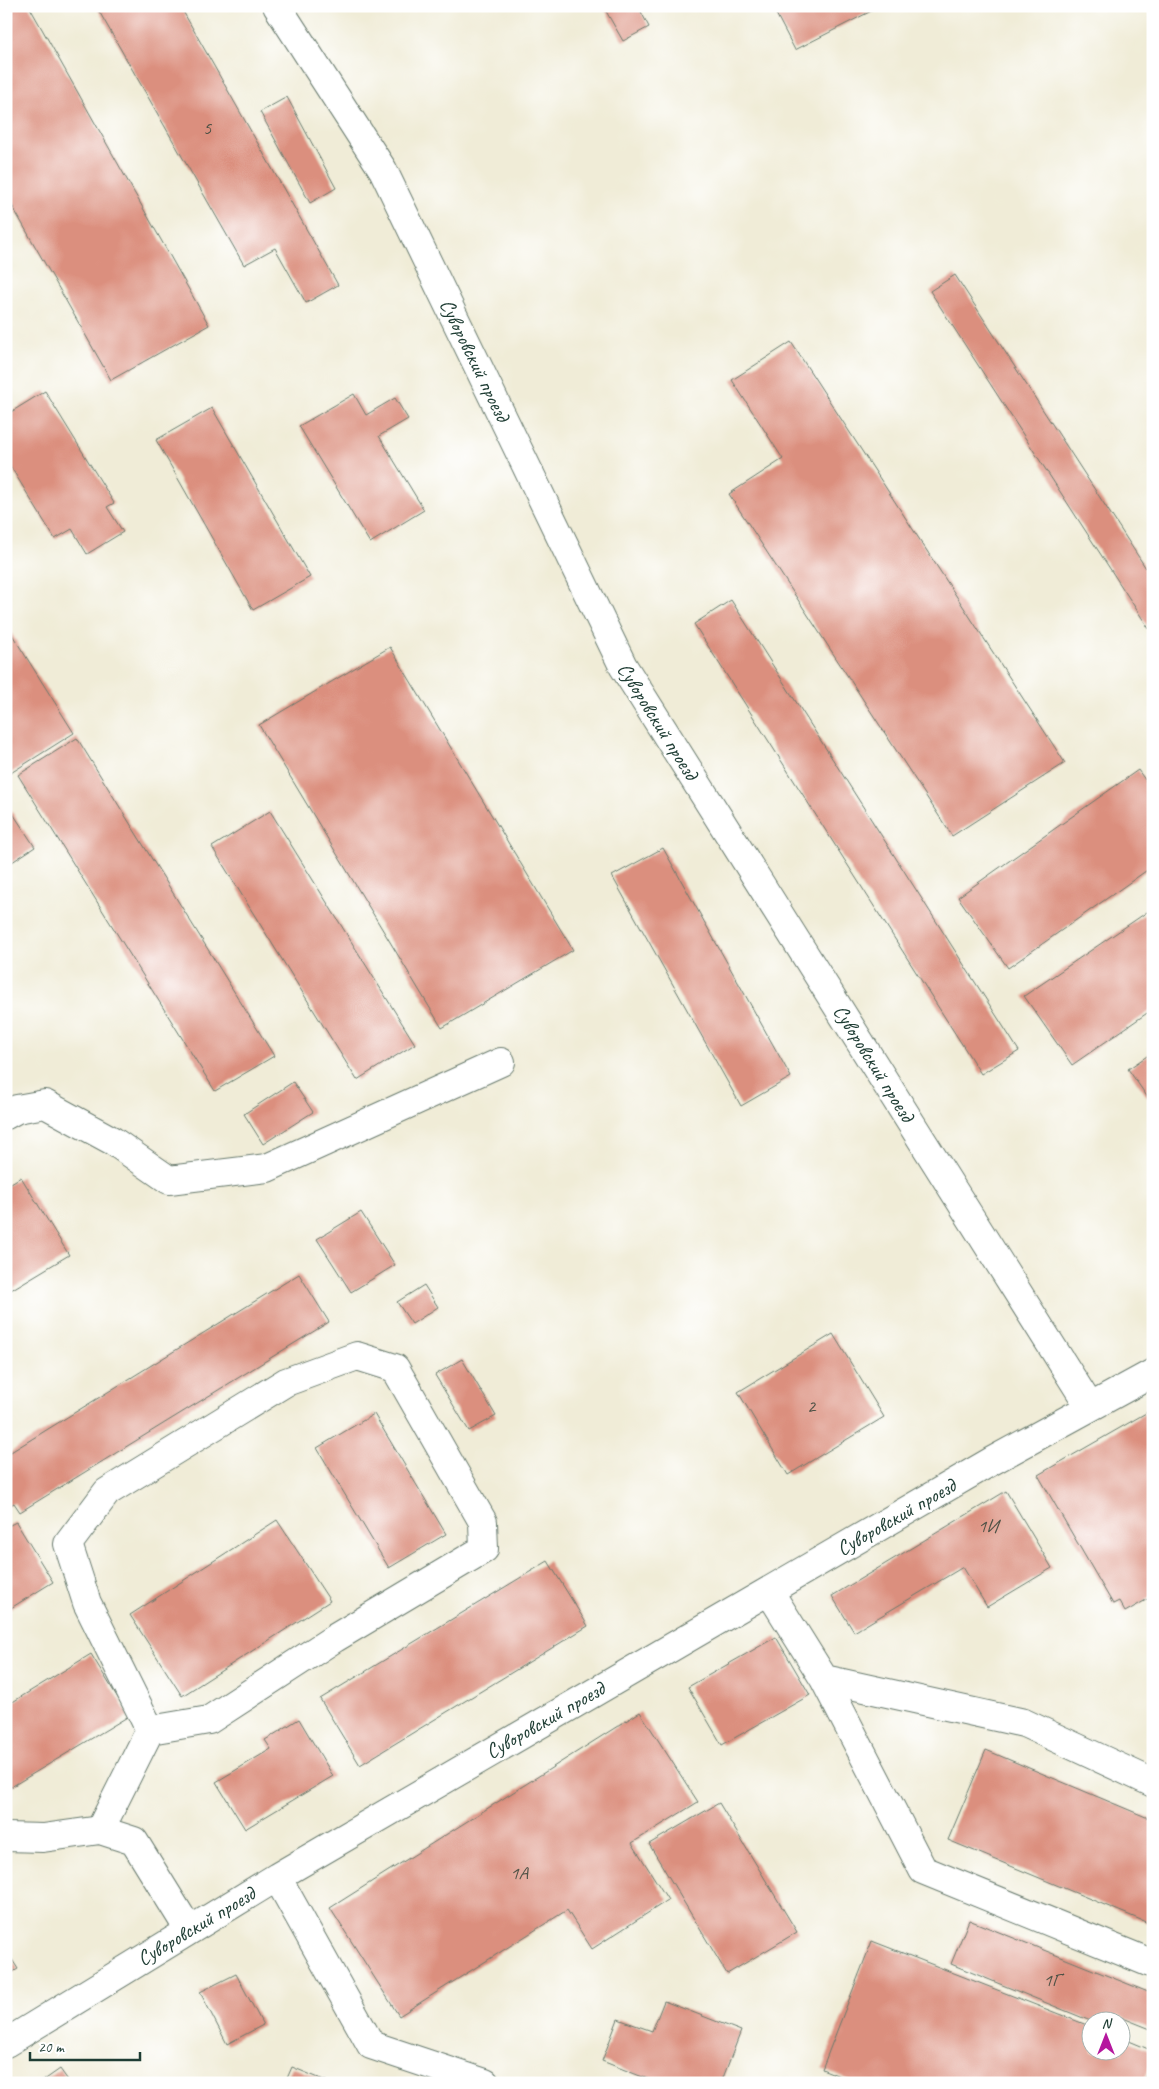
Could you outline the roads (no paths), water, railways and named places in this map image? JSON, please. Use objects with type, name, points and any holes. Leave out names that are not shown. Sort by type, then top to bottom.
[{"type":"street","name":"Суворовский проезд","points":[[277,6],[383,170],[623,666],[1090,1407]]},
{"type":"street","points":[[6,1115],[17,1108],[45,1104],[113,1141],[168,1180],[267,1168],[501,1062]]},
{"type":"street","points":[[357,1356],[395,1368],[483,1522],[484,1549],[335,1638],[208,1720],[150,1730],[87,1603],[68,1544],[107,1492],[286,1382],[357,1356]]},
{"type":"street","name":"Суворовский проезд","points":[[6,2043],[277,1877],[992,1461],[1153,1373]]},
{"type":"street","points":[[769,1591],[824,1679],[923,1870],[1153,1964]]},
{"type":"street","points":[[824,1679],[1024,1723],[1153,1783]]},
{"type":"street","points":[[100,1830],[150,1730]]},
{"type":"street","points":[[6,1837],[43,1838],[100,1830],[134,1841],[189,1930]]},
{"type":"street","points":[[277,1877],[371,2046],[485,2083]]}]
